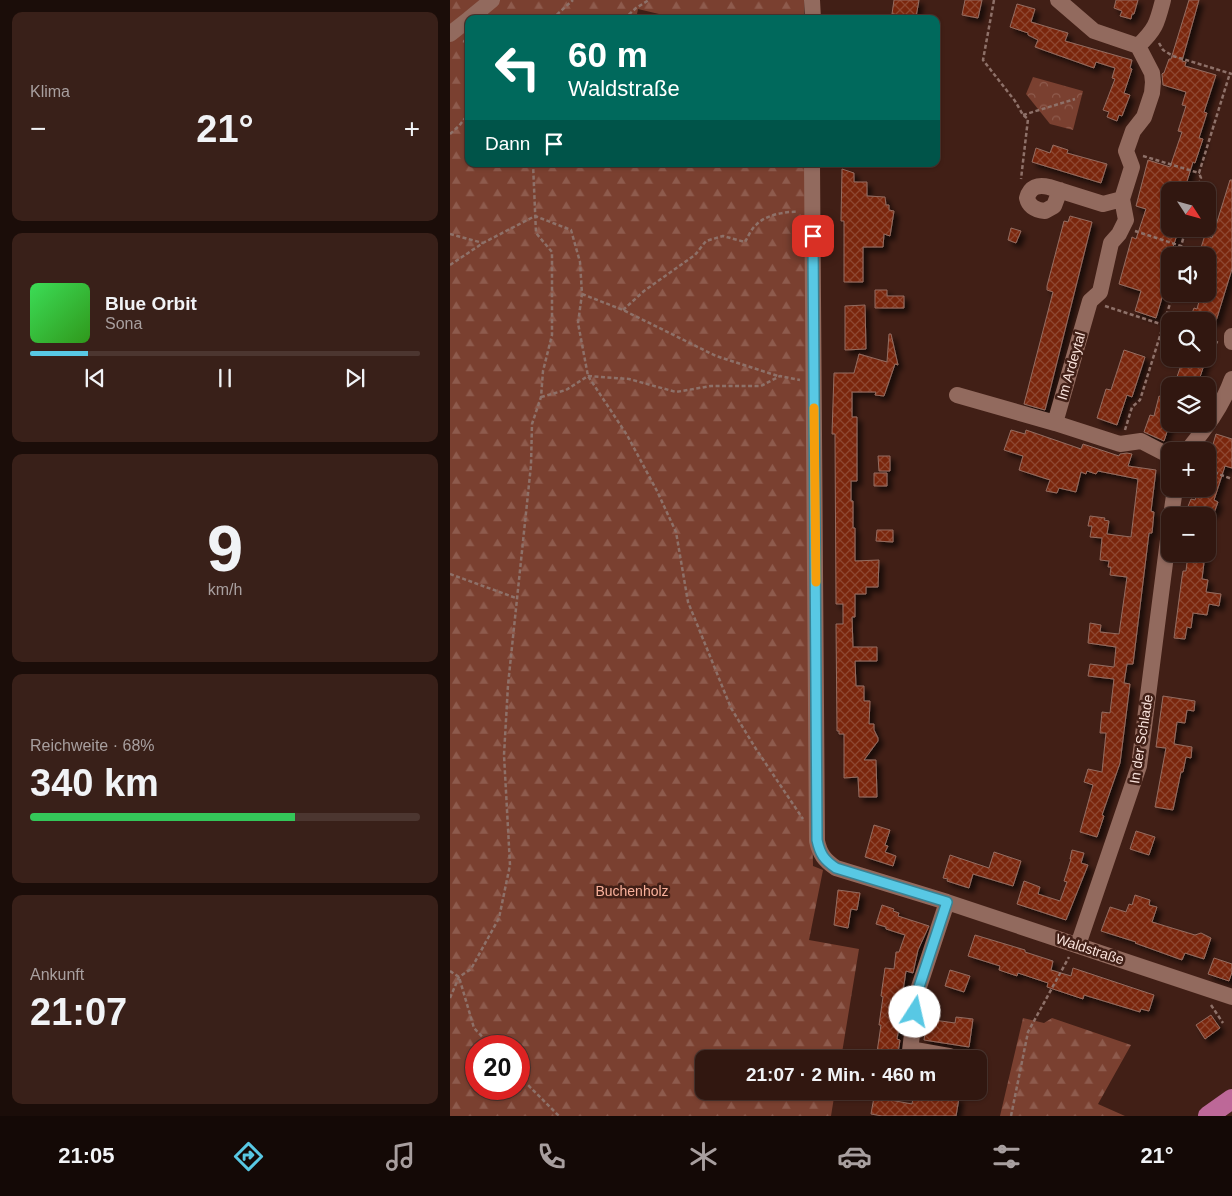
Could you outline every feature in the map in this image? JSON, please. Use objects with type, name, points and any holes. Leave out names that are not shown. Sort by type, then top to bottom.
[{"type":"main road","points":[[1208,1116],[1232,1099]]},
{"type":"street","points":[[474,15],[492,0]]},
{"type":"street","points":[[812,0],[813,15]]},
{"type":"street","points":[[1058,0],[1094,31],[1138,46],[1152,73],[1152,93],[1144,117],[1133,131],[1126,151],[1132,168],[1122,199],[1126,216],[1124,227]]},
{"type":"street","points":[[1138,46],[1153,30],[1162,0]]},
{"type":"street","points":[[450,34],[465,22]]},
{"type":"street","name":"Waldstraße","points":[[812,167],[817,840],[821,855],[836,868],[947,902],[1232,997]]},
{"type":"street","points":[[1060,190],[1054,206],[1045,211],[1030,205],[1026,198],[1028,192],[1034,187],[1042,185],[1060,190],[1103,204],[1122,199]]},
{"type":"street","name":"Im Ardeytal","points":[[1056,423],[1090,301],[1100,292],[1111,243],[1124,227]]},
{"type":"street","points":[[1232,336],[1232,342]]},
{"type":"street","points":[[1194,442],[1222,403],[1232,379]]},
{"type":"street","points":[[957,395],[1056,423],[1120,444],[1141,441],[1161,451]]},
{"type":"street","name":"In der Schlade","points":[[1077,945],[1139,766],[1165,562]]},
{"type":"street","points":[[910,1050],[917,993],[947,902]]},
{"type":"path","points":[[556,15],[573,0]]},
{"type":"path","points":[[628,15],[649,0]]},
{"type":"path","points":[[994,0],[983,60],[1015,101],[1023,115],[1028,119],[1021,183],[1034,187]]},
{"type":"path","points":[[1153,30],[1162,50],[1173,56],[1231,74],[1199,173],[1201,178],[1200,182]]},
{"type":"path","points":[[1023,115],[1074,99]]},
{"type":"path","points":[[450,134],[465,118]]},
{"type":"path","points":[[1126,151],[1199,173]]},
{"type":"path","points":[[450,998],[459,977],[471,968],[499,918],[510,865],[504,755],[508,685],[531,465],[532,424],[541,397],[543,371],[552,335],[552,252],[536,233],[533,167]]},
{"type":"path","points":[[623,310],[644,291],[695,255],[706,241],[723,236],[745,242],[754,226],[761,220],[776,215],[797,211],[813,218]]},
{"type":"path","points":[[450,264],[483,243],[536,216],[571,230],[580,262],[582,294],[578,323],[588,376],[628,436],[676,532],[688,602],[731,708],[756,750],[817,840]]},
{"type":"path","points":[[1124,227],[1181,246],[1183,238]]},
{"type":"path","points":[[450,234],[483,243]]},
{"type":"path","points":[[582,294],[623,310],[716,356],[780,376],[814,382]]},
{"type":"path","points":[[1090,301],[1161,324]]},
{"type":"path","points":[[1120,444],[1132,407],[1140,400],[1161,334]]},
{"type":"path","points":[[541,397],[566,390],[588,376],[628,379],[676,392],[711,386],[761,386],[780,376]]},
{"type":"path","points":[[1216,473],[1232,479]]},
{"type":"path","points":[[450,574],[516,598]]},
{"type":"path","points":[[1010,1116],[1028,1032],[1077,945]]},
{"type":"path","points":[[450,971],[459,977],[474,1028],[481,1035]]},
{"type":"path","points":[[530,1087],[559,1116]]},
{"type":"green space","name":"Buchenholz","points":[[450,0],[804,0],[804,15],[663,15],[638,9],[637,15],[465,15],[465,167],[806,167],[810,722],[813,866],[823,870],[809,940],[859,949],[842,1050],[695,1050],[695,1100],[834,1100],[831,1116],[450,1116]]},
{"type":"green space","points":[[1033,77],[1083,91],[1073,130],[1050,124],[1026,94]]},
{"type":"green space","points":[[1023,1018],[1044,1023],[1052,1018],[1131,1045],[1098,1104],[1125,1116],[1000,1116]]},
{"type":"building","points":[[894,0],[919,0],[916,15],[892,14]]},
{"type":"building","points":[[965,0],[982,0],[978,18],[962,15]]},
{"type":"building","points":[[1116,0],[1138,0],[1131,19],[1120,16],[1122,11],[1114,8]]},
{"type":"building","points":[[1189,0],[1199,0],[1182,61],[1186,62],[1185,66],[1216,75],[1204,112],[1207,113],[1199,138],[1203,139],[1187,182],[1161,182],[1161,238],[1176,238],[1173,247],[1161,247],[1161,301],[1156,318],[1135,311],[1141,291],[1119,284],[1132,237],[1136,239],[1146,209],[1136,206],[1148,160],[1170,167],[1182,132],[1178,131],[1186,106],[1182,105],[1186,92],[1163,85],[1162,74],[1169,59],[1171,59]]},
{"type":"building","points":[[1017,4],[1035,9],[1031,22],[1068,33],[1065,41],[1132,60],[1130,68],[1132,69],[1124,93],[1130,95],[1122,116],[1119,115],[1117,121],[1107,117],[1109,112],[1103,110],[1115,79],[1112,78],[1115,68],[1096,62],[1094,68],[1035,47],[1038,40],[1028,35],[1028,33],[1010,27]]},
{"type":"building","points":[[1053,145],[1068,150],[1067,153],[1107,164],[1101,183],[1032,162],[1036,148],[1050,153]]},
{"type":"building","points":[[842,169],[854,173],[854,182],[867,182],[867,196],[885,197],[889,210],[894,211],[890,236],[884,234],[883,247],[863,247],[863,282],[844,282],[844,221],[841,221]]},
{"type":"building","points":[[1230,180],[1232,180],[1232,269],[1216,321],[1216,312],[1192,312],[1194,308],[1197,309],[1199,302],[1216,302],[1216,247],[1201,247],[1204,238],[1216,238],[1216,225]]},
{"type":"building","points":[[1070,216],[1092,222],[1045,410],[1024,404],[1053,292],[1047,290],[1047,286],[1064,221],[1068,222]]},
{"type":"building","points":[[1011,228],[1021,231],[1016,243],[1008,240]]},
{"type":"building","points":[[875,290],[887,290],[887,296],[904,296],[904,308],[875,308]]},
{"type":"building","points":[[865,305],[866,349],[845,350],[845,306]]},
{"type":"building","points":[[889,334],[891,334],[898,365],[895,364],[884,396],[875,395],[876,392],[852,392],[852,417],[857,417],[857,481],[851,481],[853,528],[855,528],[855,561],[879,560],[878,587],[866,587],[866,594],[855,594],[855,617],[852,617],[853,647],[877,647],[877,661],[855,661],[856,686],[864,686],[864,701],[870,701],[869,724],[874,724],[874,730],[878,738],[878,741],[864,760],[876,760],[877,797],[859,797],[858,777],[844,778],[844,734],[839,734],[839,731],[837,731],[836,624],[843,624],[843,604],[836,604],[835,434],[832,434],[834,373],[854,373],[859,354],[887,362]]},
{"type":"building","points":[[1124,350],[1145,357],[1132,397],[1127,395],[1117,425],[1097,418],[1106,389],[1111,390]]},
{"type":"building","points":[[1180,367],[1203,367],[1200,377],[1177,377]]},
{"type":"building","points":[[1159,396],[1161,397],[1161,432],[1167,432],[1164,441],[1144,432],[1150,415],[1154,416]]},
{"type":"building","points":[[1011,430],[1025,434],[1026,430],[1081,449],[1083,444],[1119,456],[1120,454],[1132,454],[1128,466],[1156,470],[1151,511],[1154,512],[1152,533],[1149,533],[1133,664],[1127,664],[1124,683],[1130,684],[1120,763],[1102,815],[1104,816],[1097,837],[1080,832],[1093,785],[1084,782],[1088,769],[1102,772],[1106,733],[1100,733],[1102,712],[1110,713],[1114,679],[1088,676],[1090,664],[1114,667],[1116,647],[1088,643],[1090,623],[1101,625],[1100,632],[1119,634],[1127,577],[1110,575],[1111,567],[1108,567],[1109,561],[1100,560],[1102,538],[1090,537],[1092,526],[1088,526],[1090,516],[1105,518],[1104,520],[1109,521],[1107,534],[1131,537],[1138,479],[1098,471],[1096,474],[1087,471],[1086,474],[1081,472],[1076,492],[1059,488],[1057,493],[1046,491],[1050,480],[1019,470],[1023,456],[1004,450]]},
{"type":"building","points":[[1216,434],[1232,439],[1232,468],[1225,466],[1216,494],[1216,442],[1214,442]]},
{"type":"building","points":[[878,456],[890,456],[890,471],[879,471]]},
{"type":"building","points":[[874,473],[887,473],[887,486],[874,486]]},
{"type":"building","points":[[1196,497],[1215,497],[1214,500],[1218,502],[1216,508],[1188,507],[1191,499],[1195,500]]},
{"type":"building","points":[[877,530],[893,530],[893,542],[876,541]]},
{"type":"building","points":[[1187,562],[1204,562],[1202,579],[1208,580],[1206,592],[1221,594],[1219,606],[1209,604],[1207,615],[1193,613],[1191,628],[1187,627],[1185,639],[1174,638],[1183,571],[1186,571]]},
{"type":"building","points":[[1163,696],[1195,701],[1194,711],[1187,710],[1185,723],[1177,722],[1174,744],[1192,747],[1191,758],[1186,757],[1183,772],[1181,772],[1173,810],[1155,807],[1166,748],[1156,747]]},
{"type":"building","points":[[874,825],[890,830],[885,845],[888,846],[885,852],[896,856],[893,866],[865,857]]},
{"type":"building","points":[[1136,831],[1155,837],[1149,855],[1130,849]]},
{"type":"building","points":[[1072,850],[1084,853],[1081,863],[1088,865],[1066,920],[1017,904],[1024,881],[1040,887],[1038,894],[1060,901],[1067,882],[1064,881]]},
{"type":"building","points":[[994,852],[1021,861],[1013,886],[973,874],[969,888],[943,878],[950,855],[989,868]]},
{"type":"building","points":[[838,890],[860,893],[857,910],[851,909],[848,928],[834,925]]},
{"type":"building","points":[[1135,895],[1150,900],[1149,905],[1157,907],[1152,922],[1195,935],[1201,933],[1211,938],[1204,959],[1185,953],[1182,960],[1101,931],[1110,907],[1126,912],[1129,904],[1132,905]]},
{"type":"building","points":[[882,905],[894,909],[893,911],[899,913],[898,916],[929,926],[918,950],[913,973],[906,971],[897,1039],[900,1040],[898,1050],[877,1050],[885,968],[894,969],[896,952],[899,952],[905,935],[876,924]]},
{"type":"building","points":[[975,935],[1025,950],[1025,952],[1053,961],[1051,970],[1071,976],[1073,968],[1154,995],[1149,1011],[1141,1009],[1140,1012],[1084,995],[1083,999],[1047,987],[1048,983],[1018,973],[1017,976],[999,970],[1000,966],[968,956]]},
{"type":"building","points":[[1214,958],[1232,964],[1229,981],[1208,974]]},
{"type":"building","points":[[950,970],[970,976],[964,992],[945,986]]},
{"type":"building","points":[[1211,1015],[1220,1028],[1205,1039],[1196,1025]]},
{"type":"building","points":[[956,1017],[973,1019],[969,1047],[924,1040],[927,1019],[955,1023]]},
{"type":"building","points":[[873,1100],[890,1100],[912,1104],[913,1100],[959,1100],[956,1116],[882,1116],[871,1114]]},
{"type":"slow traffic","points":[[814,408],[816,582]]},
{"type":"route","points":[[813,236],[817,840],[821,855],[836,868],[947,902],[917,993],[915,1012]]}]
